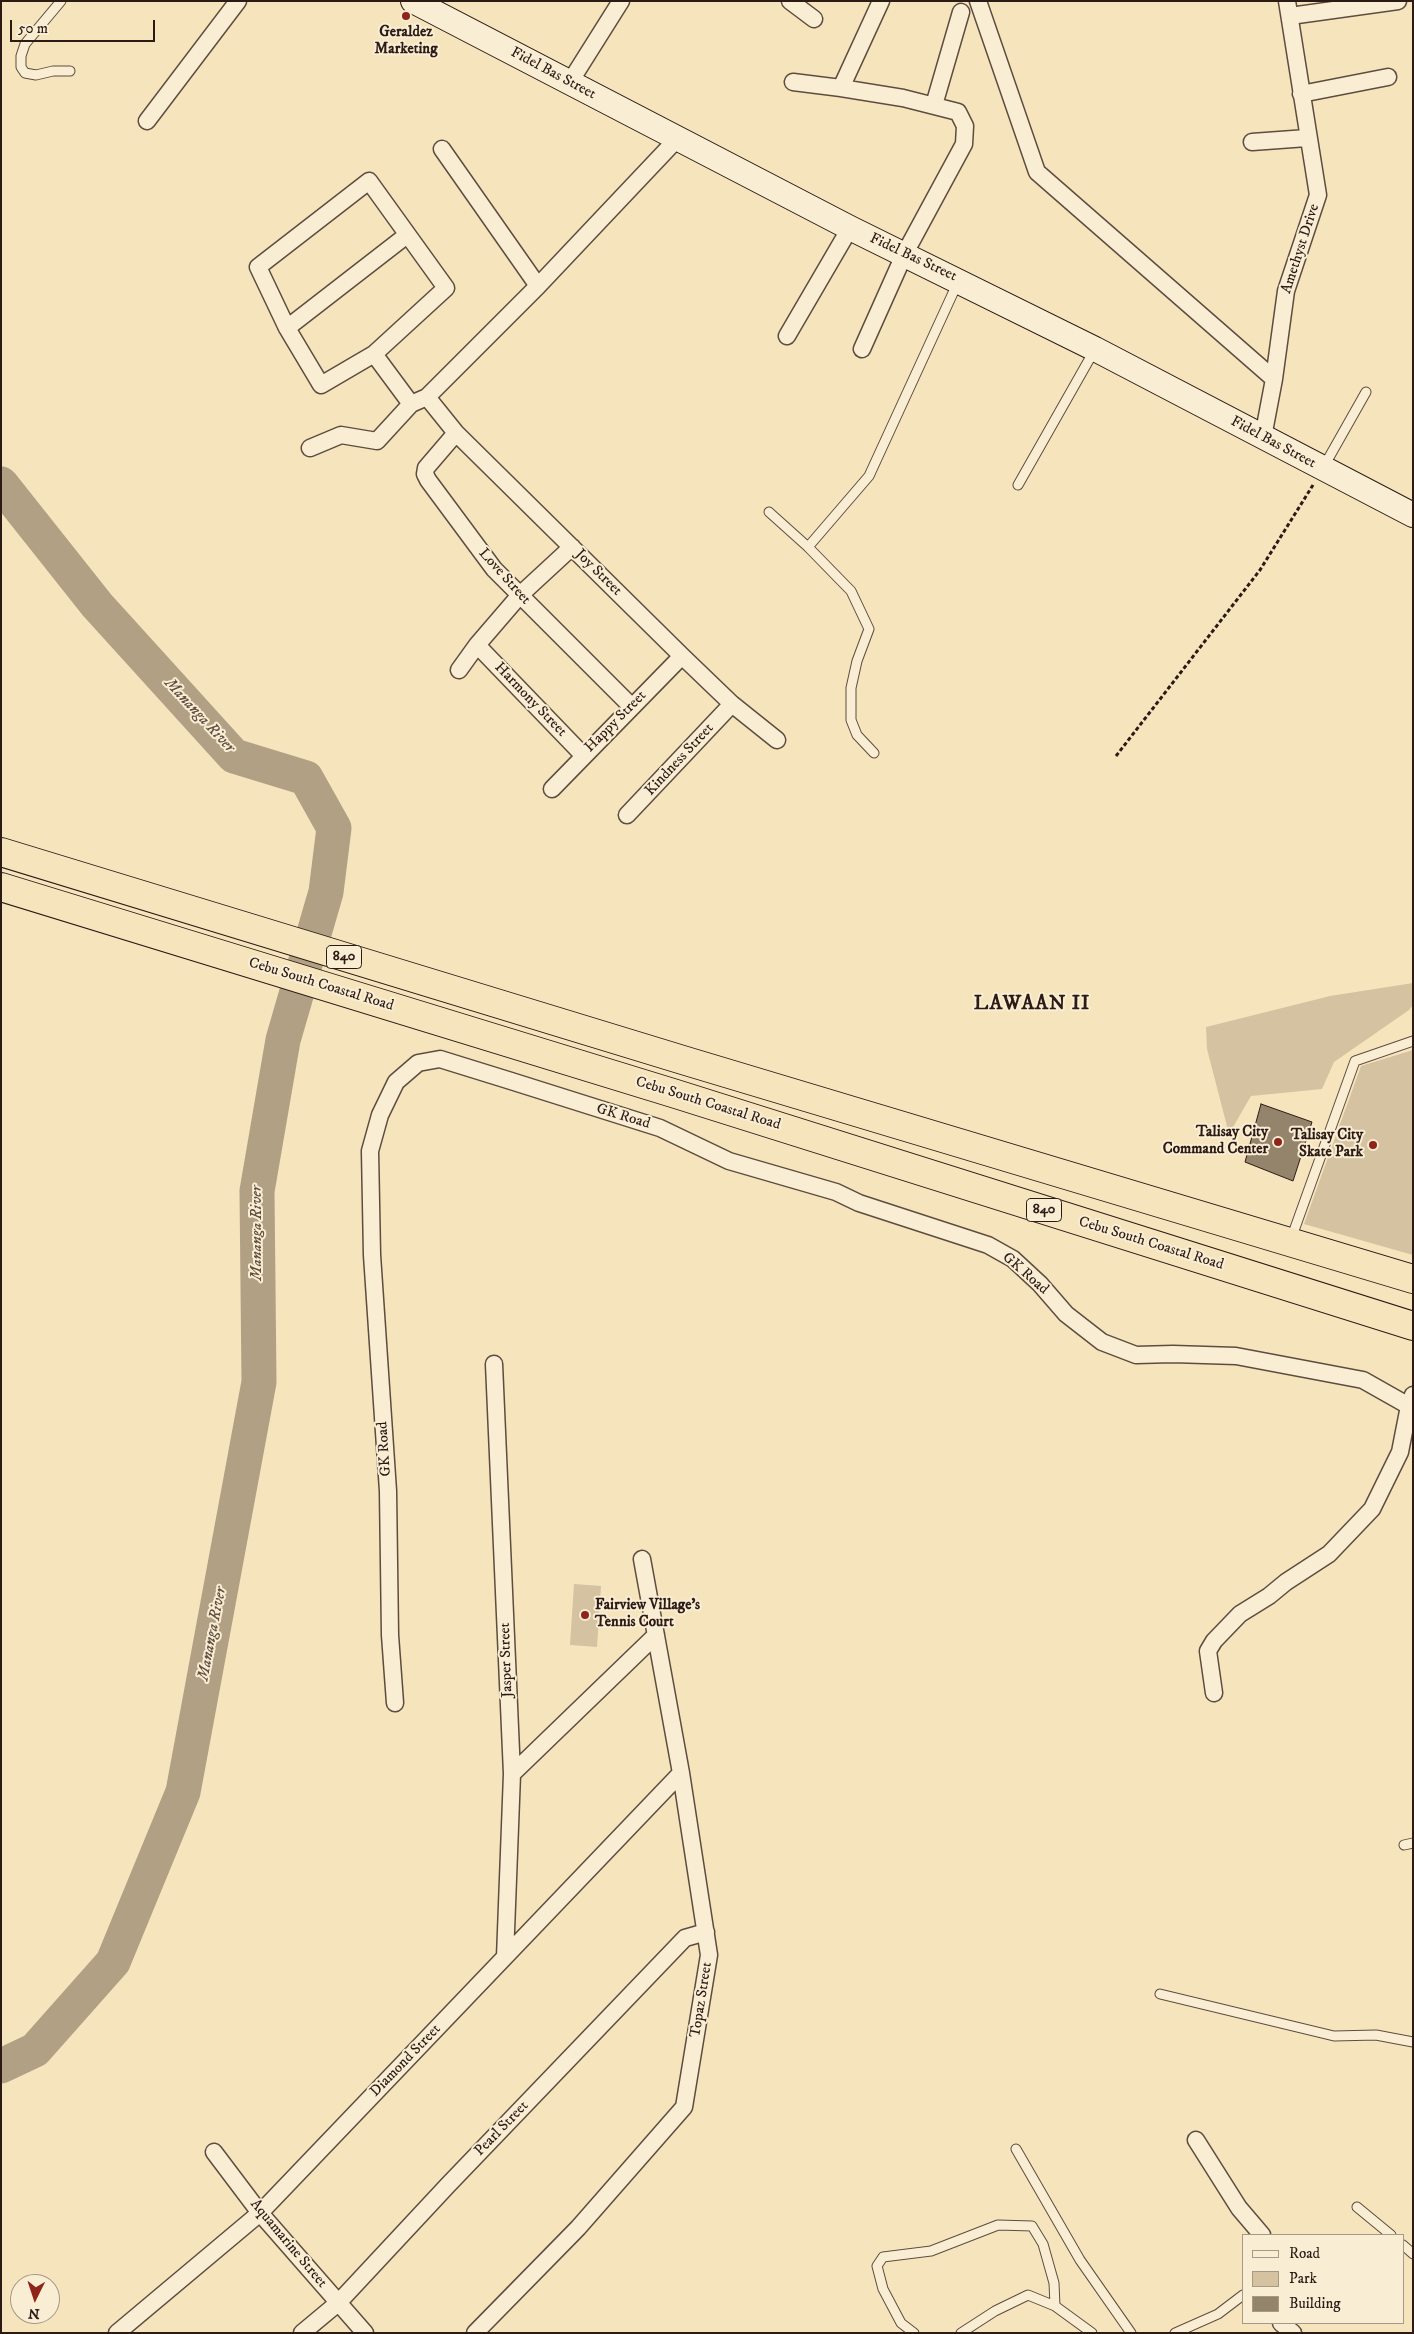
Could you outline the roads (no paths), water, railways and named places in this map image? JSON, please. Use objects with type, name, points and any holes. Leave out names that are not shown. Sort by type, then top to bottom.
[{"type":"highway","name":"840","points":[[1,852],[686,1061],[1413,1279]]},
{"type":"highway","name":"Cebu South Coastal Road","points":[[1,887],[676,1094],[1413,1326]]},
{"type":"street","points":[[147,121],[238,1]]},
{"type":"street","name":"Fidel Bas Street","points":[[413,1],[850,228],[959,280],[1095,349],[1413,515]]},
{"type":"street","points":[[570,82],[621,1]]},
{"type":"street","points":[[790,1],[814,19]]},
{"type":"street","points":[[841,88],[881,1]]},
{"type":"street","points":[[978,1],[1037,172],[1274,379]]},
{"type":"street","points":[[1288,9],[1398,1]]},
{"type":"street","name":"Amethyst Drive","points":[[1263,437],[1274,379],[1286,291],[1318,195],[1288,9]]},
{"type":"street","points":[[934,105],[961,12]]},
{"type":"street","points":[[1301,94],[1388,77]]},
{"type":"street","points":[[793,82],[841,88],[934,105],[958,112],[965,126],[964,144],[904,255],[862,349]]},
{"type":"street","points":[[1252,142],[1308,138]]},
{"type":"street","points":[[310,448],[341,435],[377,441],[411,404],[427,397],[538,286],[677,139]]},
{"type":"street","points":[[442,149],[538,286]]},
{"type":"street","points":[[369,181],[446,288],[374,354],[321,385],[287,328],[258,267],[369,181]]},
{"type":"street","points":[[787,336],[850,228]]},
{"type":"street","points":[[287,328],[407,235]]},
{"type":"street","points":[[374,354],[411,404]]},
{"type":"street","name":"Joy Street","points":[[427,397],[456,433],[682,656],[732,704],[777,740]]},
{"type":"street","name":"Love Street","points":[[456,433],[430,462],[425,474],[486,560],[631,706]]},
{"type":"street","points":[[459,670],[477,645],[520,595],[572,547]]},
{"type":"street","name":"Harmony Street","points":[[477,645],[583,756]]},
{"type":"street","name":"Happy Street","points":[[552,789],[631,706],[682,656]]},
{"type":"street","name":"Kindness Street","points":[[627,815],[732,704]]},
{"type":"street","name":"GK Road","points":[[395,1703],[390,1635],[388,1491],[372,1255],[370,1151],[380,1115],[396,1082],[418,1063],[440,1059],[660,1128],[729,1161],[836,1192],[859,1203],[988,1245],[1013,1259],[1040,1284],[1066,1314],[1102,1342],[1136,1355],[1236,1356],[1363,1380],[1411,1401]]},
{"type":"street","name":"Jasper Street","points":[[494,1364],[512,1774],[505,1957]]},
{"type":"street","points":[[1214,1693],[1208,1651],[1214,1641],[1240,1614],[1329,1554],[1372,1509],[1400,1452],[1411,1401]]},
{"type":"street","name":"Topaz Street","points":[[475,2333],[578,2228],[684,2107],[709,1955],[681,1773],[642,1559]]},
{"type":"street","points":[[512,1774],[656,1635]]},
{"type":"street","name":"Diamond Street","points":[[117,2333],[260,2213],[681,1773]]},
{"type":"street","name":"Pearl Street","points":[[302,2333],[338,2303],[448,2185],[685,1938],[706,1932]]},
{"type":"street","points":[[1196,2140],[1239,2208],[1261,2234]]},
{"type":"street","name":"Aquamarine Street","points":[[214,2152],[260,2213],[365,2333]]},
{"type":"street","points":[[1282,2324],[1293,2333]]},
{"type":"lane","points":[[62,1],[25,44],[21,56],[21,67],[25,73],[36,75],[53,71],[70,71]]},
{"type":"lane","points":[[808,547],[869,476],[959,280]]},
{"type":"lane","points":[[1018,485],[1095,349]]},
{"type":"lane","points":[[1322,469],[1366,392]]},
{"type":"lane","points":[[769,512],[808,547],[851,591],[869,629],[857,661],[851,688],[851,720],[857,735],[874,753]]},
{"type":"lane","points":[[1290,1241],[1355,1061],[1413,1041]]},
{"type":"lane","points":[[1160,1994],[1334,2036],[1376,2035],[1413,2042]]},
{"type":"lane","points":[[1016,2148],[1080,2260],[1131,2333]]},
{"type":"lane","points":[[1357,2207],[1390,2234]]},
{"type":"lane","points":[[914,2333],[901,2323],[883,2289],[877,2266],[884,2257],[931,2251],[998,2225],[1032,2226],[1043,2244],[1054,2282],[1055,2306]]},
{"type":"lane","points":[[961,2333],[996,2310],[1028,2295],[1055,2306],[1092,2333]]},
{"type":"lane","points":[[1175,2333],[1218,2314],[1242,2296]]},
{"type":"waterway","name":"Mananga River","points":[[1,484],[97,605],[234,756],[306,778],[334,828],[326,892],[283,1040],[257,1191],[259,1382],[183,1792],[113,1962],[35,2050],[1,2066]]},
{"type":"place","name":"Geraldez Marketing","points":[[406,16]]},
{"type":"place","name":"Talisay City Command Center","points":[[1278,1142]]},
{"type":"place","name":"Talisay City Skate Park","points":[[1373,1145]]},
{"type":"place","name":"Fairview Village's Tennis Court","points":[[585,1615]]},
{"type":"district","name":"LAWAAN II","points":[[1032,1005]]}]
